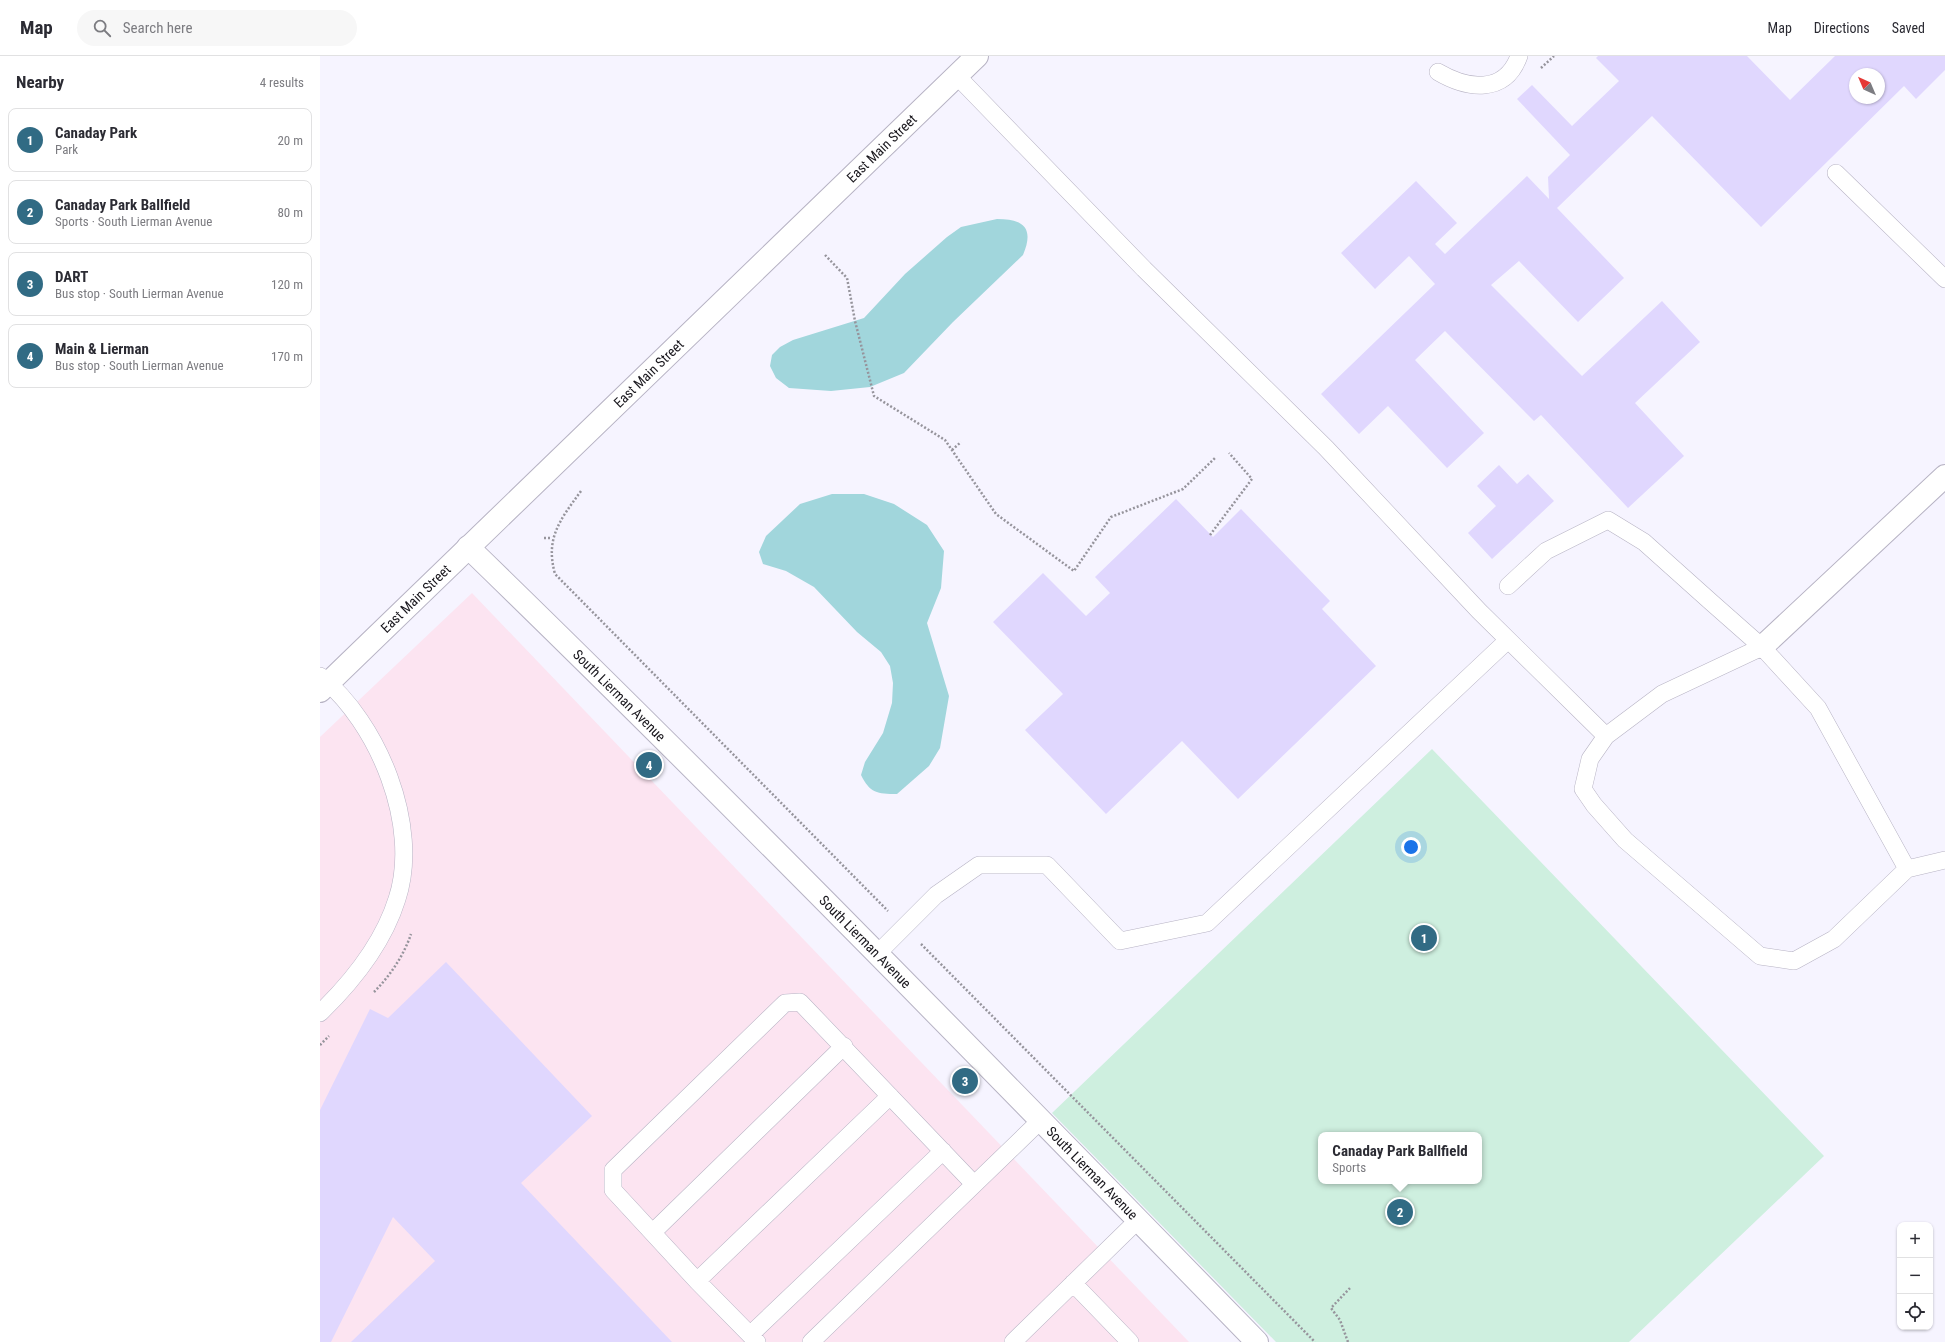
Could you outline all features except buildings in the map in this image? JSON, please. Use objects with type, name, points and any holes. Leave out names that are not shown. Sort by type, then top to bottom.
[{"type":"street","name":"East Main Street","points":[[323,683],[468,548],[977,56]]},
{"type":"street","points":[[1762,647],[1945,476]]},
{"type":"street","name":"South Lierman Avenue","points":[[468,548],[607,683],[877,954],[1257,1342]]},
{"type":"lane","points":[[1438,72],[1454,81],[1478,86],[1490,85],[1501,80],[1516,65],[1519,56]]},
{"type":"lane","points":[[957,76],[1144,269],[1326,448],[1508,640],[1606,736]]},
{"type":"lane","points":[[1836,173],[1945,279]]},
{"type":"lane","points":[[1508,586],[1546,551],[1608,520],[1644,542],[1762,647],[1818,708],[1907,869]]},
{"type":"lane","points":[[877,954],[936,895],[979,865],[1047,865],[1120,941],[1207,923],[1508,640]]},
{"type":"lane","points":[[1762,647],[1662,694],[1606,736],[1590,759],[1582,789],[1594,805],[1625,840],[1760,956],[1794,961],[1834,939],[1907,869],[1945,860]]},
{"type":"lane","points":[[320,1013],[358,971],[375,947],[398,898],[403,865],[402,833],[395,790],[385,765],[373,741],[355,712],[323,683]]},
{"type":"lane","points":[[943,1151],[754,1338],[697,1281],[613,1190],[613,1170],[784,1003],[800,1002],[844,1046],[890,1096],[943,1151],[973,1183]]},
{"type":"lane","points":[[653,1232],[844,1046]]},
{"type":"lane","points":[[697,1281],[890,1096]]},
{"type":"lane","points":[[811,1342],[973,1183],[1041,1120]]},
{"type":"lane","points":[[1019,1340],[1073,1283],[1138,1220]]},
{"type":"lane","points":[[1073,1283],[1130,1342]]},
{"type":"path","points":[[825,256],[847,278],[854,321],[870,387],[874,396],[945,440],[996,514],[1074,571],[1111,517],[1183,488],[1215,458]]},
{"type":"path","points":[[952,450],[961,442]]},
{"type":"path","points":[[1210,535],[1252,479],[1229,453]]},
{"type":"path","points":[[580,490],[552,538],[551,560],[555,574],[885,908]]},
{"type":"path","points":[[544,538],[552,538]]},
{"type":"path","points":[[921,943],[1315,1342]]},
{"type":"path","points":[[1348,1342],[1340,1320],[1331,1308],[1351,1287]]},
{"type":"shaded area","points":[[472,593],[1189,1342],[320,1342],[320,737]]},
{"type":"green space","points":[[1432,749],[1824,1156],[1629,1342],[1276,1342],[1052,1113]]},
{"type":"water","points":[[997,219],[1014,221],[1025,227],[1028,238],[1023,255],[953,322],[904,373],[870,387],[831,391],[789,388],[776,378],[770,366],[772,355],[780,347],[793,340],[864,318],[905,274],[947,237],[961,227]]},
{"type":"water","points":[[832,494],[864,494],[894,504],[927,525],[944,551],[941,588],[927,623],[949,696],[940,748],[929,766],[897,794],[884,794],[871,789],[861,775],[865,762],[883,733],[892,703],[893,683],[890,666],[881,652],[857,632],[814,587],[786,571],[763,564],[759,552],[766,536],[800,504]]},
{"type":"place","name":"Main & Lierman","points":[[649,765]]},
{"type":"place","name":"Canaday Park","points":[[1424,938]]},
{"type":"place","name":"DART","points":[[965,1081]]},
{"type":"place","name":"Canaday Park Ballfield","points":[[1400,1212]]}]
